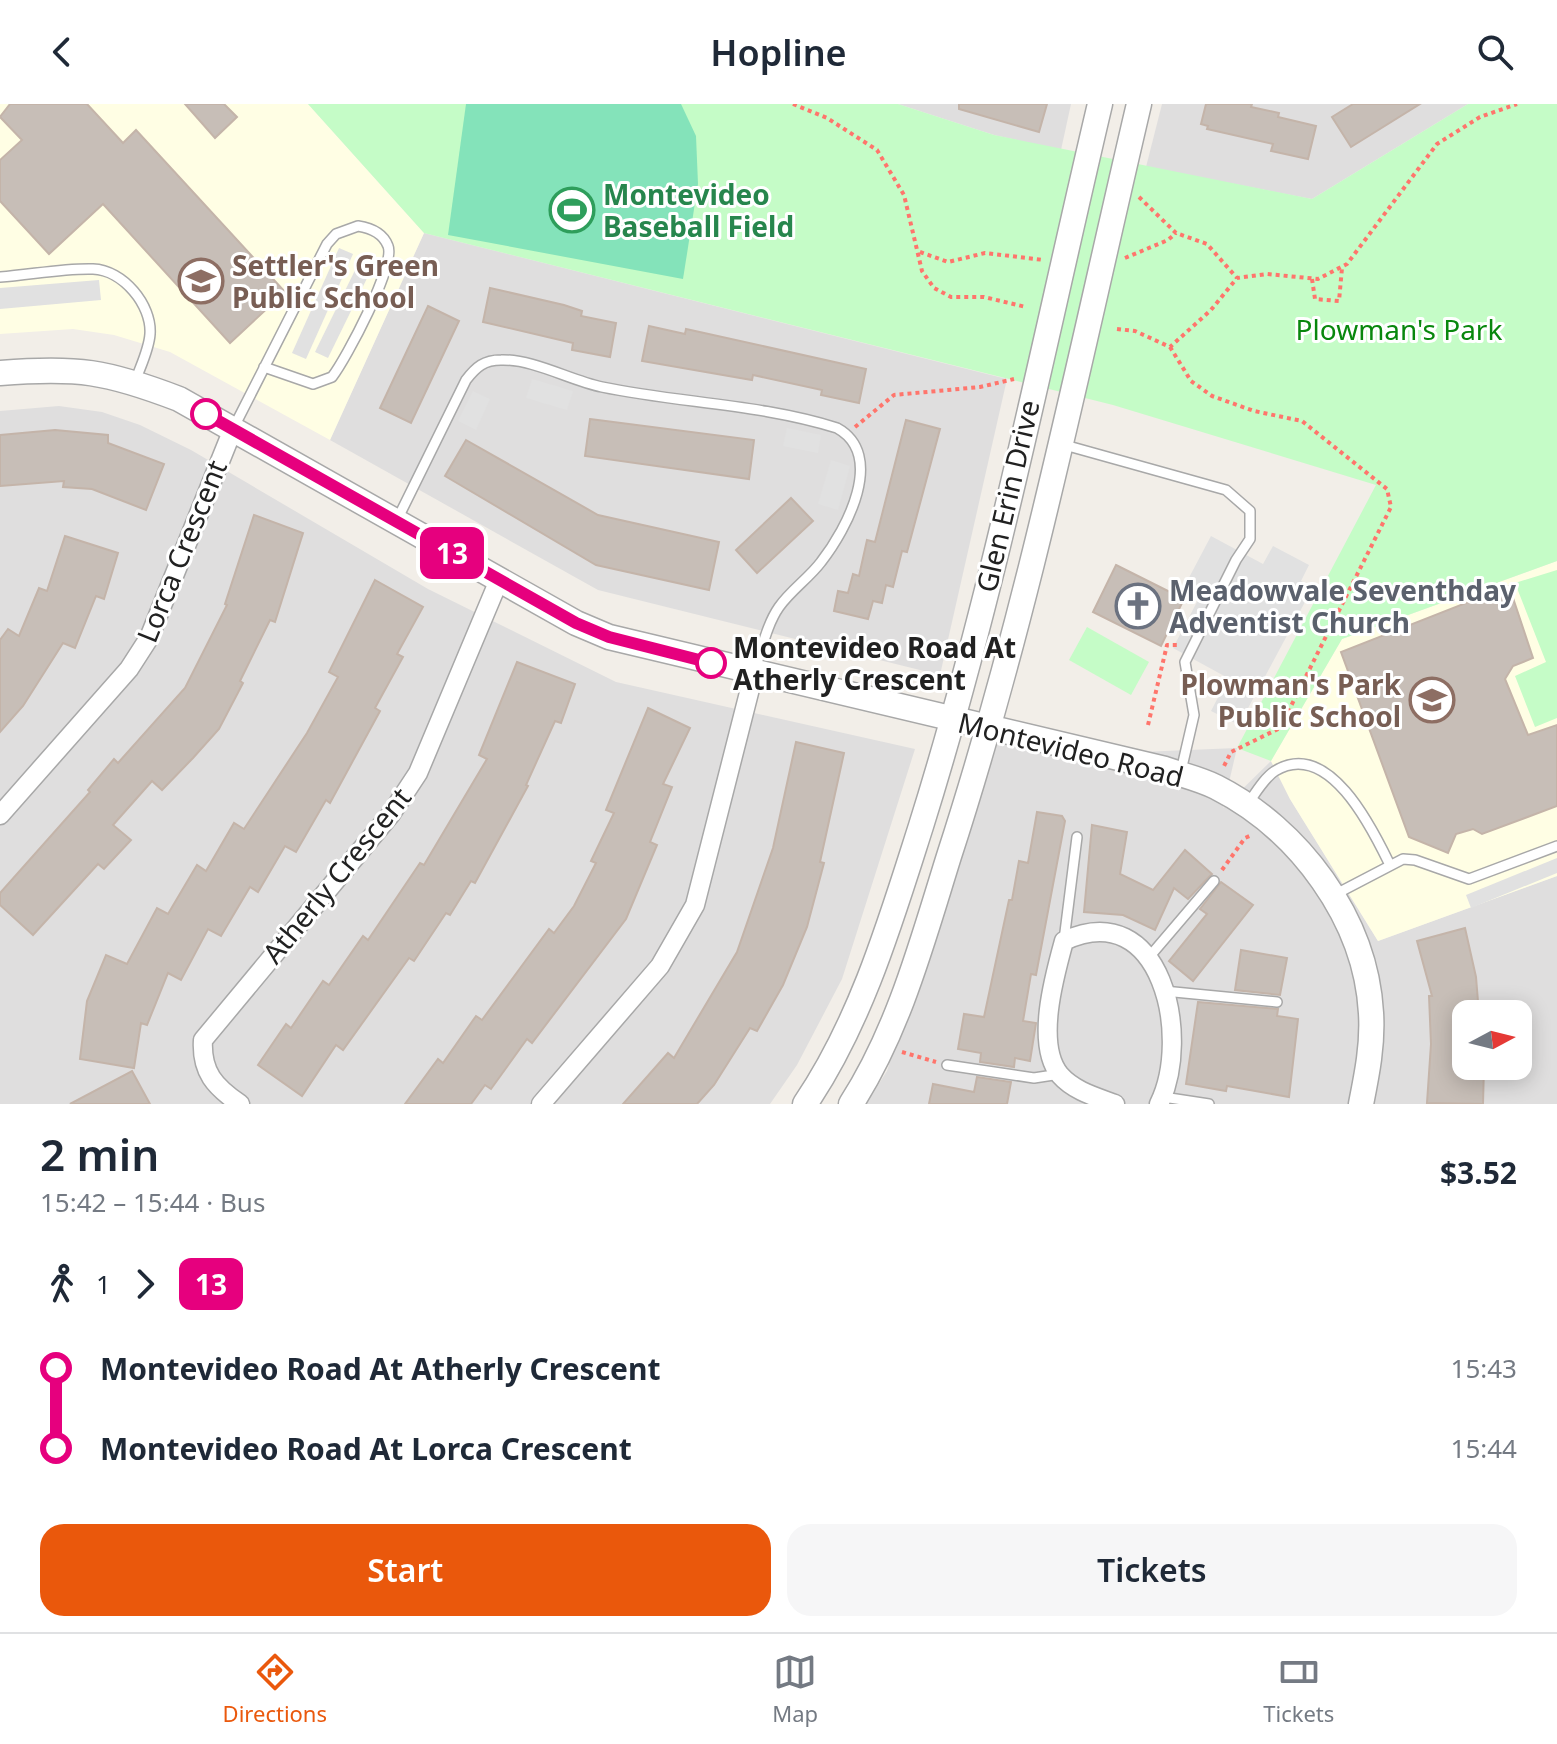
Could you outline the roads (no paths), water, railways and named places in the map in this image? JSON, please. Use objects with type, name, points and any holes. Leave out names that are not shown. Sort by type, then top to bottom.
[{"type":"street","name":"Glen Erin Drive","points":[[805,1104],[838,1047],[880,947],[954,720],[1100,104]]},
{"type":"street","name":"Glen Erin Drive","points":[[851,1104],[880,1046],[918,953],[990,728],[1139,104]]},
{"type":"street","name":"Montevideo Road","points":[[0,373],[83,369],[135,382],[179,399],[576,623],[609,637],[1180,774],[1214,786],[1272,824],[1305,858],[1351,930],[1367,986],[1371,1014],[1370,1058],[1361,1104]]},
{"type":"street","name":"Lorca Crescent","points":[[0,815],[129,669],[149,638],[233,429]]},
{"type":"street","name":"Atherly Crescent","points":[[240,1104],[214,1086],[202,1059],[203,1040],[391,814],[418,773],[499,580]]},
{"type":"street","points":[[541,1104],[660,966],[695,905],[754,673]]},
{"type":"street","points":[[1115,1104],[1077,1089],[1060,1074],[1047,1051],[1053,980],[1064,941],[1079,934],[1106,932],[1131,941],[1150,956],[1164,991],[1175,1040],[1161,1100]]},
{"type":"lane","points":[[233,429],[264,367],[327,244],[336,234],[358,226],[380,235],[388,245],[388,267],[332,377],[313,384],[264,367]]},
{"type":"lane","points":[[0,277],[93,269],[120,279],[138,297],[148,321],[147,348],[135,382]]},
{"type":"lane","points":[[396,521],[466,380],[475,368],[489,361],[521,363],[581,382],[628,392],[717,403],[825,424],[847,434],[861,459],[846,520],[821,562],[774,615],[754,673]]},
{"type":"lane","points":[[1059,443],[1226,490],[1250,511],[1250,539],[1185,662],[1194,715],[1180,774]]},
{"type":"lane","points":[[1247,805],[1278,769],[1301,765],[1317,769],[1357,803],[1389,863]]},
{"type":"lane","points":[[1064,941],[1077,837]]},
{"type":"lane","points":[[1331,896],[1389,863],[1415,860],[1469,879],[1557,846]]},
{"type":"lane","points":[[1150,956],[1214,881]]},
{"type":"lane","points":[[1164,991],[1277,1002]]},
{"type":"lane","points":[[947,1065],[1034,1078],[1060,1074]]},
{"type":"lane","points":[[1161,1100],[1209,1104]]},
{"type":"place","name":"Montevideo Baseball Field","points":[[572,210]]},
{"type":"place","name":"Settler's Green Public School","points":[[201,281]]},
{"type":"place","name":"Meadowvale Seventhday Adventist Church","points":[[1138,606]]},
{"type":"place","name":"Montevideo Road At Atherly Crescent","points":[[711,663]]},
{"type":"place","name":"Plowman's Park Public School","points":[[1432,700]]},
{"type":"park label","name":"Plowman's Park","points":[[1399,329]]}]
